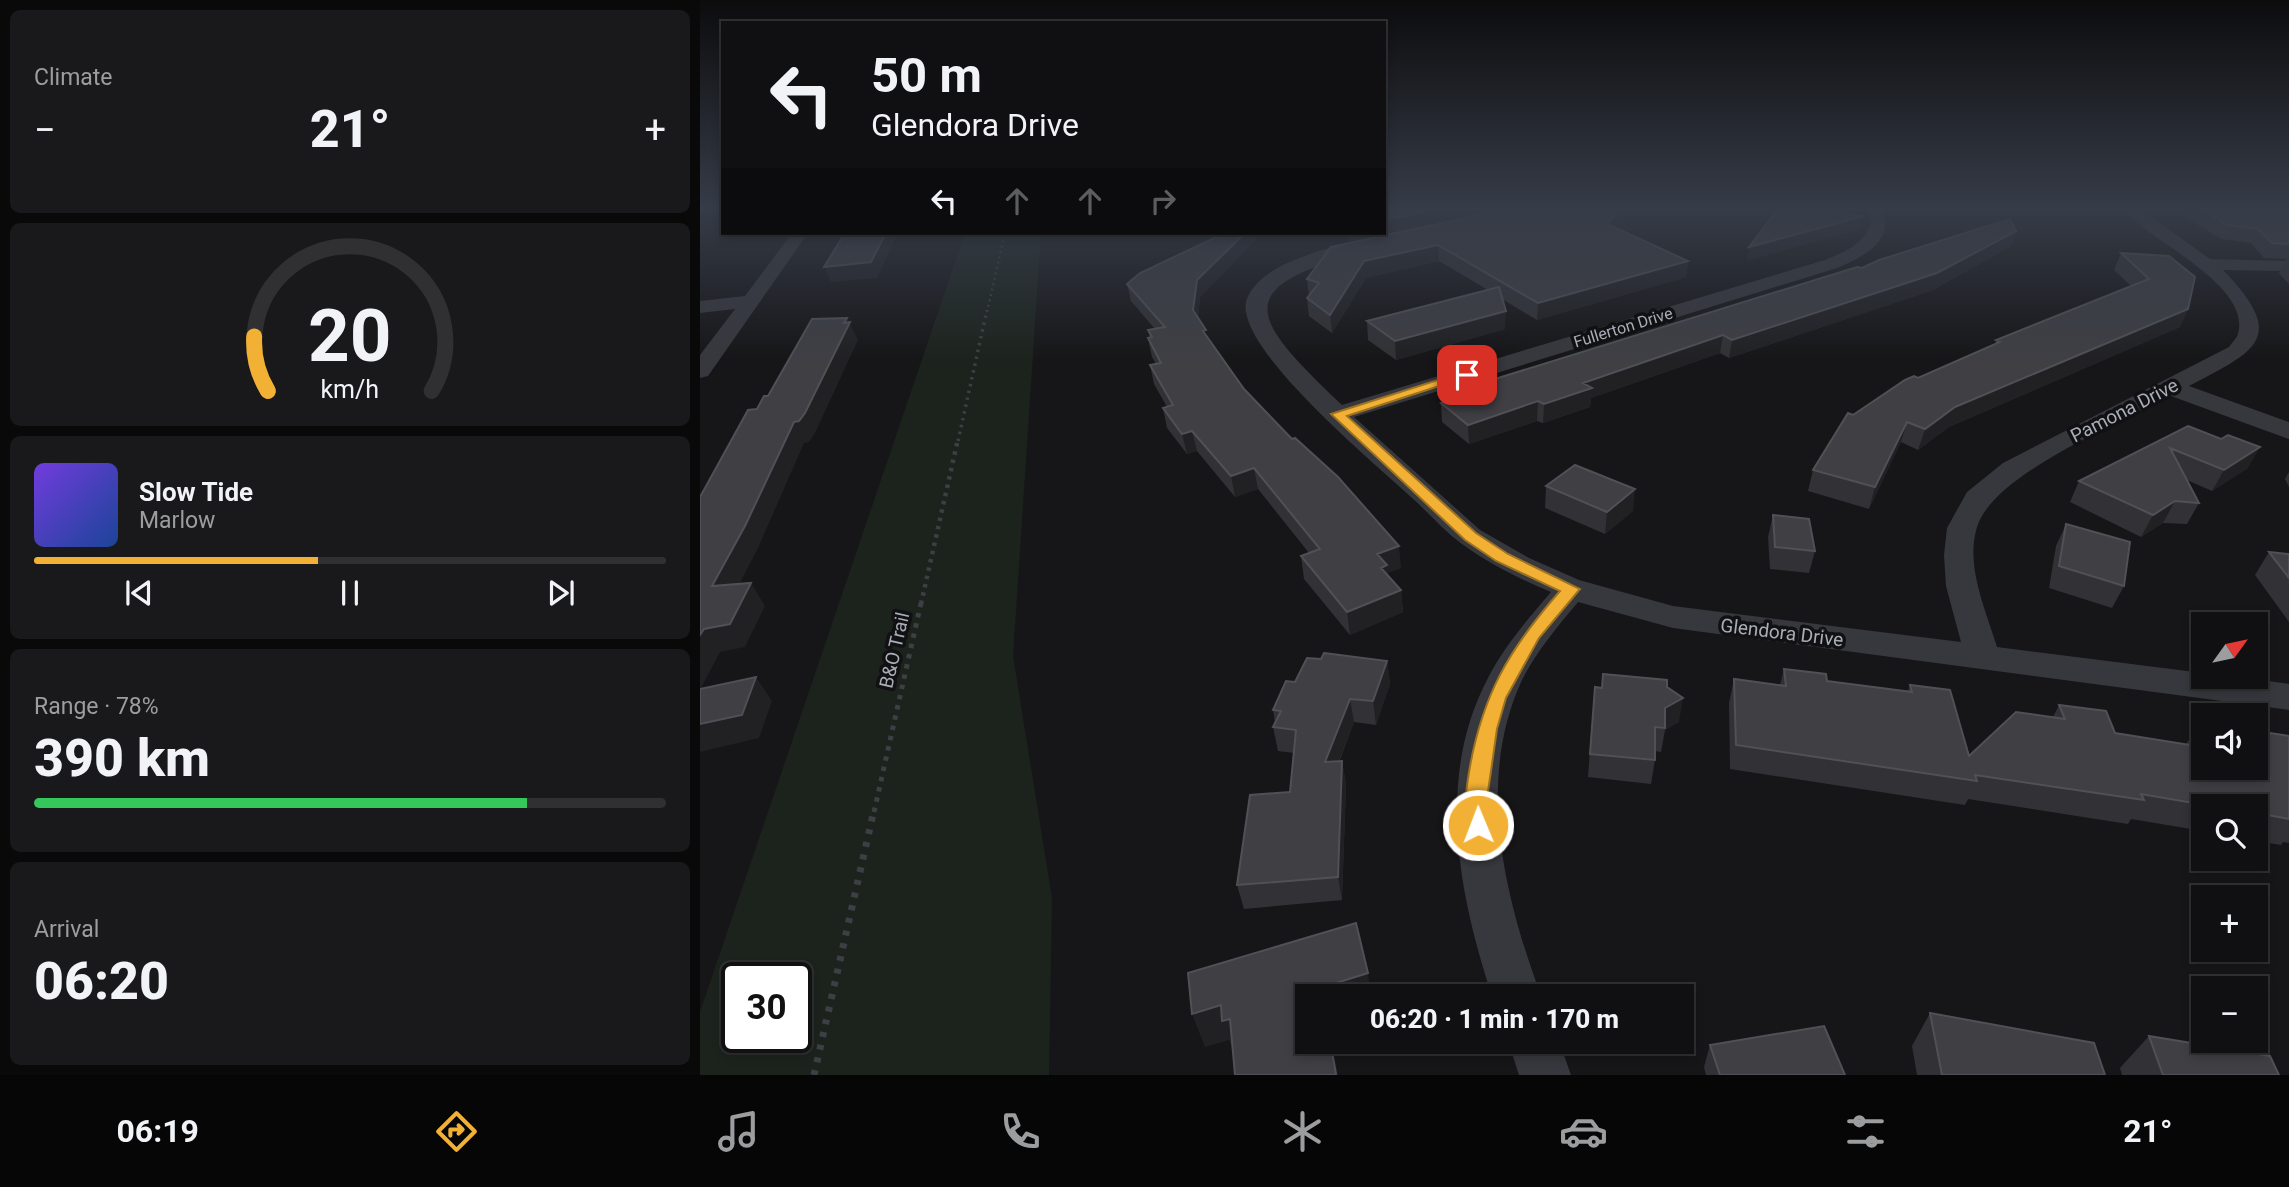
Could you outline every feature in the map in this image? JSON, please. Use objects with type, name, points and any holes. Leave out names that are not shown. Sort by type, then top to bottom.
[{"type":"street","points":[[700,371],[780,260]]},
{"type":"street","name":"Glendora Drive","points":[[1314,260],[1290,269],[1268,284],[1255,305],[1258,323],[1293,373],[1470,536],[1502,558],[1571,589],[1619,605],[1700,621],[2289,697]]},
{"type":"street","name":"Fullerton Drive","points":[[1338,414],[1838,260]]},
{"type":"street","name":"Pamona Drive","points":[[1983,658],[1962,586],[1959,555],[1960,537],[1972,505],[1990,485],[2012,469],[2242,349],[2258,331],[2257,310],[2246,292],[2204,260]]},
{"type":"street","points":[[2210,264],[2289,267]]},
{"type":"street","points":[[700,307],[750,301]]},
{"type":"street","points":[[2171,387],[2289,431]]},
{"type":"street","points":[[1513,984],[1482,878],[1476,798],[1487,729],[1505,680],[1532,634],[1571,589]]},
{"type":"street","points":[[1538,1054],[1545,1075]]},
{"type":"path","name":"B&O Trail","points":[[814,1075],[999,260]]},
{"type":"shaded area","points":[[956,260],[1039,260],[1013,656],[1052,898],[1049,1075],[700,1075],[700,1012]]},
{"type":"building","points":[[828,260],[872,260],[871,262],[824,267]]},
{"type":"building","points":[[1167,260],[1217,260],[1197,280],[1193,310],[1206,330],[1203,331],[1244,389],[1292,439],[1295,438],[1338,477],[1399,546],[1377,554],[1387,565],[1381,568],[1401,590],[1347,612],[1301,556],[1320,549],[1254,468],[1231,476],[1192,431],[1182,434],[1163,408],[1173,405],[1150,365],[1161,363],[1148,338],[1152,337],[1148,330],[1165,327],[1127,284],[1140,273]]},
{"type":"building","points":[[1321,260],[1368,260],[1364,261],[1330,315],[1307,298],[1319,283],[1307,279]]},
{"type":"building","points":[[1464,260],[1688,261],[1538,303]]},
{"type":"building","points":[[1879,260],[1961,260],[1937,273],[1732,340],[1723,335],[1583,383],[1592,388],[1544,404],[1538,401],[1468,425],[1441,403],[1459,397],[1453,392],[1857,267],[1862,268]]},
{"type":"building","points":[[2129,260],[2174,260],[2195,277],[2188,309],[1955,407],[1925,429],[1907,422],[1875,487],[1813,470],[1848,413],[1853,415],[1905,380],[1914,376],[1918,378],[2000,342],[1996,340],[2149,279]]},
{"type":"building","points":[[1499,287],[1506,311],[1395,341],[1367,321]]},
{"type":"building","points":[[847,318],[844,323],[850,322],[805,413],[799,421],[794,422],[745,526],[712,586],[751,583],[730,624],[704,629],[700,635],[700,497],[748,410],[757,409],[764,396],[768,396],[812,319]]},
{"type":"building","points":[[2188,426],[2221,439],[2228,435],[2260,447],[2224,470],[2170,448],[2199,503],[2175,501],[2153,515],[2079,481]]},
{"type":"building","points":[[1575,465],[1635,489],[1607,512],[1546,486]]},
{"type":"building","points":[[1773,515],[1809,519],[1815,551],[1775,547]]},
{"type":"building","points":[[2066,524],[2130,542],[2124,586],[2059,566]]},
{"type":"building","points":[[2269,552],[2289,554],[2289,578]]},
{"type":"building","points":[[1324,653],[1387,661],[1373,701],[1350,699],[1325,762],[1342,761],[1338,877],[1237,885],[1250,795],[1290,792],[1296,730],[1273,727],[1281,711],[1273,710],[1286,681],[1295,682],[1307,658],[1321,659]]},
{"type":"building","points":[[1784,669],[1826,674],[1827,681],[1912,692],[1910,685],[1950,690],[1969,756],[2016,712],[2065,719],[2059,705],[2106,711],[2115,733],[2191,745],[2191,780],[2268,780],[2268,733],[2289,736],[2289,819],[2268,815],[2268,794],[2191,794],[2191,803],[2141,794],[2144,800],[1975,775],[1977,781],[1736,745],[1734,679],[1786,686]]},
{"type":"building","points":[[1603,674],[1667,680],[1667,687],[1683,698],[1665,708],[1665,728],[1655,727],[1655,760],[1590,754],[1595,687],[1602,688]]},
{"type":"building","points":[[756,677],[742,715],[700,724],[700,689]]},
{"type":"building","points":[[1356,923],[1368,973],[1333,984],[1295,984],[1295,1054],[1332,1054],[1336,1074],[1235,1075],[1230,1019],[1222,1021],[1221,1005],[1192,1014],[1188,973]]},
{"type":"building","points":[[1930,1013],[2094,1043],[2105,1075],[1942,1075]]},
{"type":"building","points":[[1824,1026],[1845,1075],[1720,1075],[1710,1045]]},
{"type":"building","points":[[2149,1036],[2191,1043],[2191,1053],[2252,1053],[2270,1056],[2279,1075],[2163,1075]]},
{"type":"route","points":[[1467,375],[1338,414],[1470,536],[1502,558],[1571,589],[1532,634],[1496,698],[1487,729],[1476,798],[1478,825]]}]
